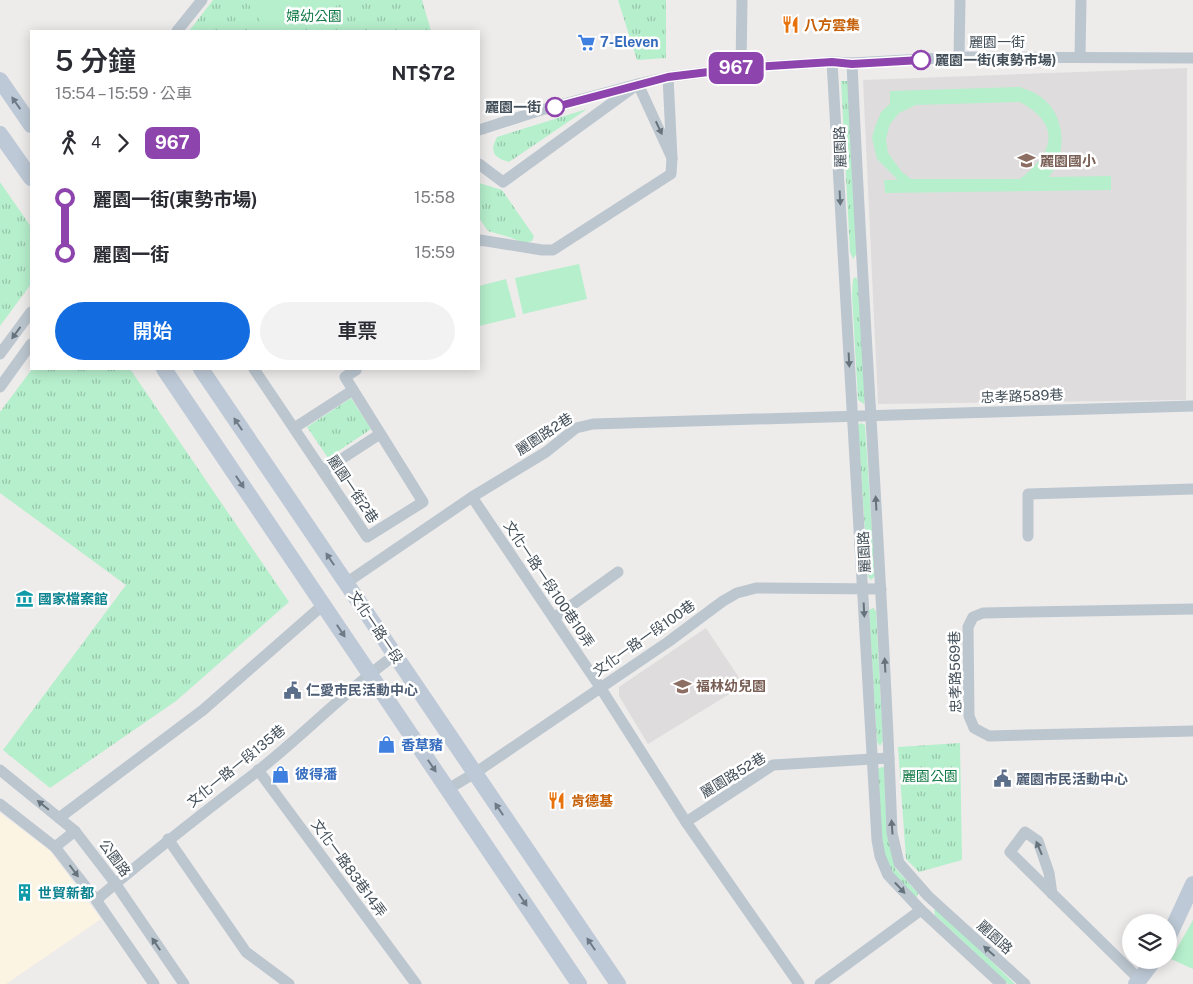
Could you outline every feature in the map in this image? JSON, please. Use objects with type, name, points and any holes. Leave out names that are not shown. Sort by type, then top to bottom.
[{"type":"main road","points":[[0,80],[30,124]]},
{"type":"main road","points":[[0,134],[30,177]]},
{"type":"main road","points":[[165,370],[579,984]]},
{"type":"main road","name":"文化一路一段","points":[[202,370],[618,984]]},
{"type":"main road","points":[[1177,920],[1192,889]]},
{"type":"main road","points":[[1138,982],[1147,969]]},
{"type":"street","points":[[178,30],[202,0]]},
{"type":"street","points":[[741,68],[742,0]]},
{"type":"street","points":[[959,57],[960,0]]},
{"type":"street","points":[[1080,57],[1081,0]]},
{"type":"street","name":"麗園一街","points":[[480,130],[538,111],[638,84],[668,77],[741,68],[832,62],[852,64],[959,57],[1193,58]]},
{"type":"street","name":"麗園路","points":[[832,62],[877,840],[880,856],[888,875],[921,910],[1001,984]]},
{"type":"street","name":"麗園路","points":[[852,64],[859,233],[882,589],[892,833],[899,863],[928,896],[1024,984]]},
{"type":"street","points":[[480,241],[554,250],[672,174],[668,77]]},
{"type":"street","points":[[480,165],[503,182],[638,84],[672,158]]},
{"type":"street","points":[[0,354],[30,313]]},
{"type":"street","points":[[0,387],[30,345]]},
{"type":"street","name":"麗園一街2巷","points":[[255,370],[367,536],[423,502],[352,390]]},
{"type":"street","points":[[294,428],[352,390],[345,378],[356,370]]},
{"type":"street","name":"忠孝路589巷","points":[[852,417],[1193,406]]},
{"type":"street","name":"麗園路2巷","points":[[346,583],[472,497],[546,452],[576,428],[593,424],[852,417]]},
{"type":"street","points":[[323,472],[380,434]]},
{"type":"street","points":[[1028,536],[1028,494],[1193,489]]},
{"type":"street","name":"文化一路一段100巷10弄","points":[[472,497],[600,687],[686,822],[799,984]]},
{"type":"street","points":[[554,618],[618,572]]},
{"type":"street","name":"文化一路一段100巷","points":[[448,789],[475,773],[737,593],[756,588],[882,589]]},
{"type":"street","points":[[59,818],[203,710],[324,605]]},
{"type":"street","name":"忠孝路569巷","points":[[1193,609],[984,613],[972,616],[968,627],[969,716],[974,728],[990,736],[1193,731]]},
{"type":"street","name":"文化一路一段135巷","points":[[96,900],[168,839],[258,770],[369,673],[395,655]]},
{"type":"street","name":"麗園路52巷","points":[[686,822],[773,765],[889,758]]},
{"type":"street","name":"公園路","points":[[0,770],[75,831],[116,883],[184,984]]},
{"type":"street","name":"文化一路83巷14弄","points":[[258,770],[416,984]]},
{"type":"street","points":[[0,804],[56,847],[96,900],[154,984]]},
{"type":"street","points":[[56,847],[75,831]]},
{"type":"street","points":[[1052,894],[1049,874],[1038,841],[1024,832],[1010,852],[1138,982]]},
{"type":"street","points":[[168,839],[246,952],[289,984]]},
{"type":"street","points":[[820,984],[921,910]]},
{"type":"shaded area","name":"麗園國小","points":[[1187,68],[1186,400],[878,404],[863,80]]},
{"type":"shaded area","name":"福林幼兒園","points":[[706,628],[744,685],[648,744],[619,696],[619,687]]},
{"type":"shaded area","name":"世貿新都","points":[[0,813],[50,851],[101,919],[6,984],[0,984]]},
{"type":"green space","name":"婦幼公園","points":[[213,0],[422,0],[431,30],[190,30]]},
{"type":"green space","points":[[246,0],[336,0],[339,4],[300,30],[266,30]]},
{"type":"green space","points":[[618,0],[666,0],[666,58],[637,60]]},
{"type":"green space","points":[[841,81],[848,81],[857,253],[853,259],[850,252]]},
{"type":"green space","points":[[1020,87],[1034,92],[1052,108],[1060,126],[1060,155],[1049,177],[1111,176],[1111,190],[885,193],[884,180],[898,180],[877,159],[872,138],[881,112],[890,104],[890,91]],"holes":[[[1020,102],[1042,120],[1047,130],[1048,139],[1046,149],[1040,159],[1020,179],[911,179],[902,172],[888,153],[886,139],[890,124],[899,113],[916,105]]]},
{"type":"green space","points":[[587,109],[509,162],[500,159],[494,154],[493,147],[497,137]]},
{"type":"green space","points":[[0,182],[30,226],[30,285],[0,326]]},
{"type":"green space","points":[[480,183],[502,190],[534,236],[532,241],[524,243],[488,231],[480,219]]},
{"type":"green space","points":[[579,264],[587,299],[523,314],[515,278]]},
{"type":"green space","points":[[856,277],[858,281],[864,404],[858,400],[852,295],[853,279]]},
{"type":"green space","points":[[506,279],[516,317],[480,326],[480,286]]},
{"type":"green space","points":[[31,370],[131,370],[289,602],[176,701],[50,788],[3,750],[126,585],[0,493],[0,412]]},
{"type":"green space","points":[[351,398],[371,429],[328,458],[307,427]]},
{"type":"green space","points":[[861,423],[865,425],[875,576],[871,580],[868,577],[858,425]]},
{"type":"green space","points":[[873,608],[876,611],[883,741],[880,746],[877,742],[869,610]]},
{"type":"green space","name":"麗園公園","points":[[960,743],[962,860],[919,872],[906,859],[898,747]]},
{"type":"green space","points":[[884,767],[891,847],[895,868],[918,893],[917,897],[913,897],[891,870],[883,853],[877,776],[878,768]]},
{"type":"green space","points":[[934,910],[939,910],[1015,984],[1008,984],[935,915]]},
{"type":"green space","points":[[1193,920],[1193,969],[1177,962],[1177,948]]},
{"type":"bus line","name":"967","points":[[555,107],[668,77],[741,68],[832,62],[852,64],[921,60]]},
{"type":"place","name":"八方雲集","points":[[790,25]]},
{"type":"place","name":"7-Eleven","points":[[586,42]]},
{"type":"place","name":"麗園一街(東勢市場)","points":[[921,60]]},
{"type":"place","name":"麗園一街","points":[[555,107]]},
{"type":"place","name":"麗園國小","points":[[1026,161]]},
{"type":"place","name":"國家檔案館","points":[[24,599]]},
{"type":"place","name":"福林幼兒園","points":[[682,686]]},
{"type":"place","name":"仁愛市民活動中心","points":[[292,690]]},
{"type":"place","name":"香草豬","points":[[387,745]]},
{"type":"place","name":"彼得潘","points":[[281,774]]},
{"type":"place","name":"麗園市民活動中心","points":[[1002,779]]},
{"type":"place","name":"肯德基","points":[[557,801]]},
{"type":"place","name":"世貿新都","points":[[24,893]]}]
